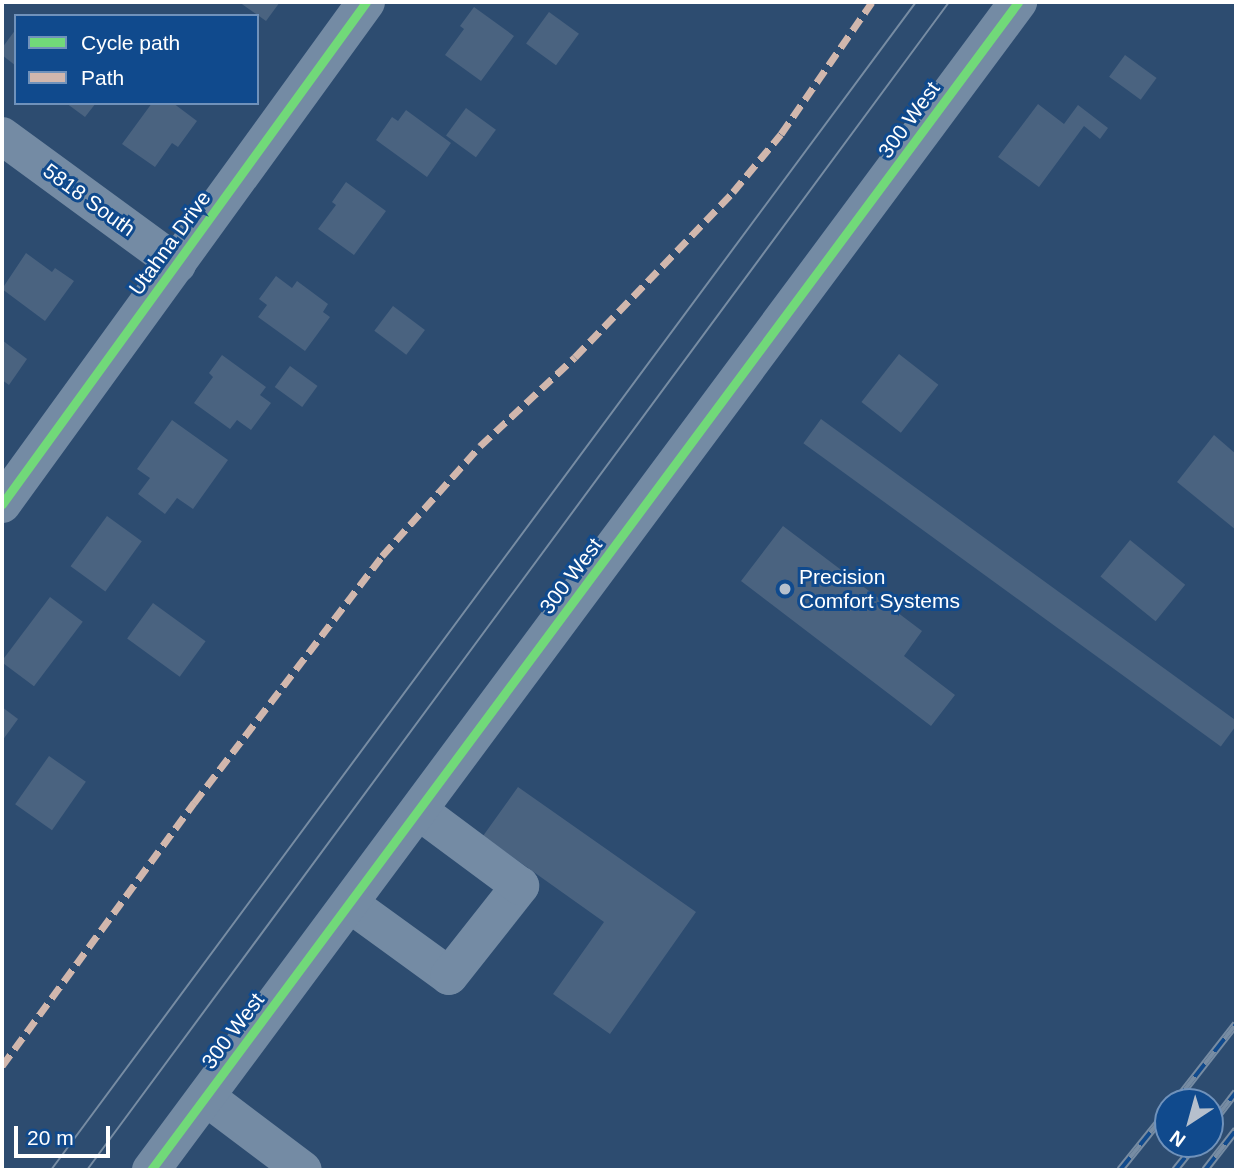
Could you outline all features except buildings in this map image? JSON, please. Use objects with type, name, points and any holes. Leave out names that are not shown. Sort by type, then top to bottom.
[{"type":"street","name":"Utahna Drive","points":[[2,504],[366,2]]},
{"type":"street","name":"300 West","points":[[152,1170],[1018,2]]},
{"type":"street","name":"5818 South","points":[[2,136],[177,264]]},
{"type":"street","points":[[349,904],[449,976],[520,886],[419,811]]},
{"type":"street","points":[[206,1097],[303,1170]]},
{"type":"tram line","points":[[51,1170],[916,2]]},
{"type":"tram line","points":[[87,1170],[949,2]]},
{"type":"railway","points":[[1186,1088],[1236,1024]]},
{"type":"railway","points":[[1224,1108],[1236,1092]]},
{"type":"railway","points":[[1120,1170],[1154,1128]]},
{"type":"railway","points":[[1205,1170],[1236,1130]]},
{"type":"railway","points":[[1175,1170],[1185,1158]]},
{"type":"marked path","points":[[2,1066],[194,803],[382,556],[480,446],[575,357],[733,192],[781,134],[872,2]]},
{"type":"cycle path","points":[[2,504],[366,2]]},
{"type":"cycle path","points":[[151,1170],[1018,2]]},
{"type":"place","name":"Precision Comfort Systems","points":[[785,589]]}]
